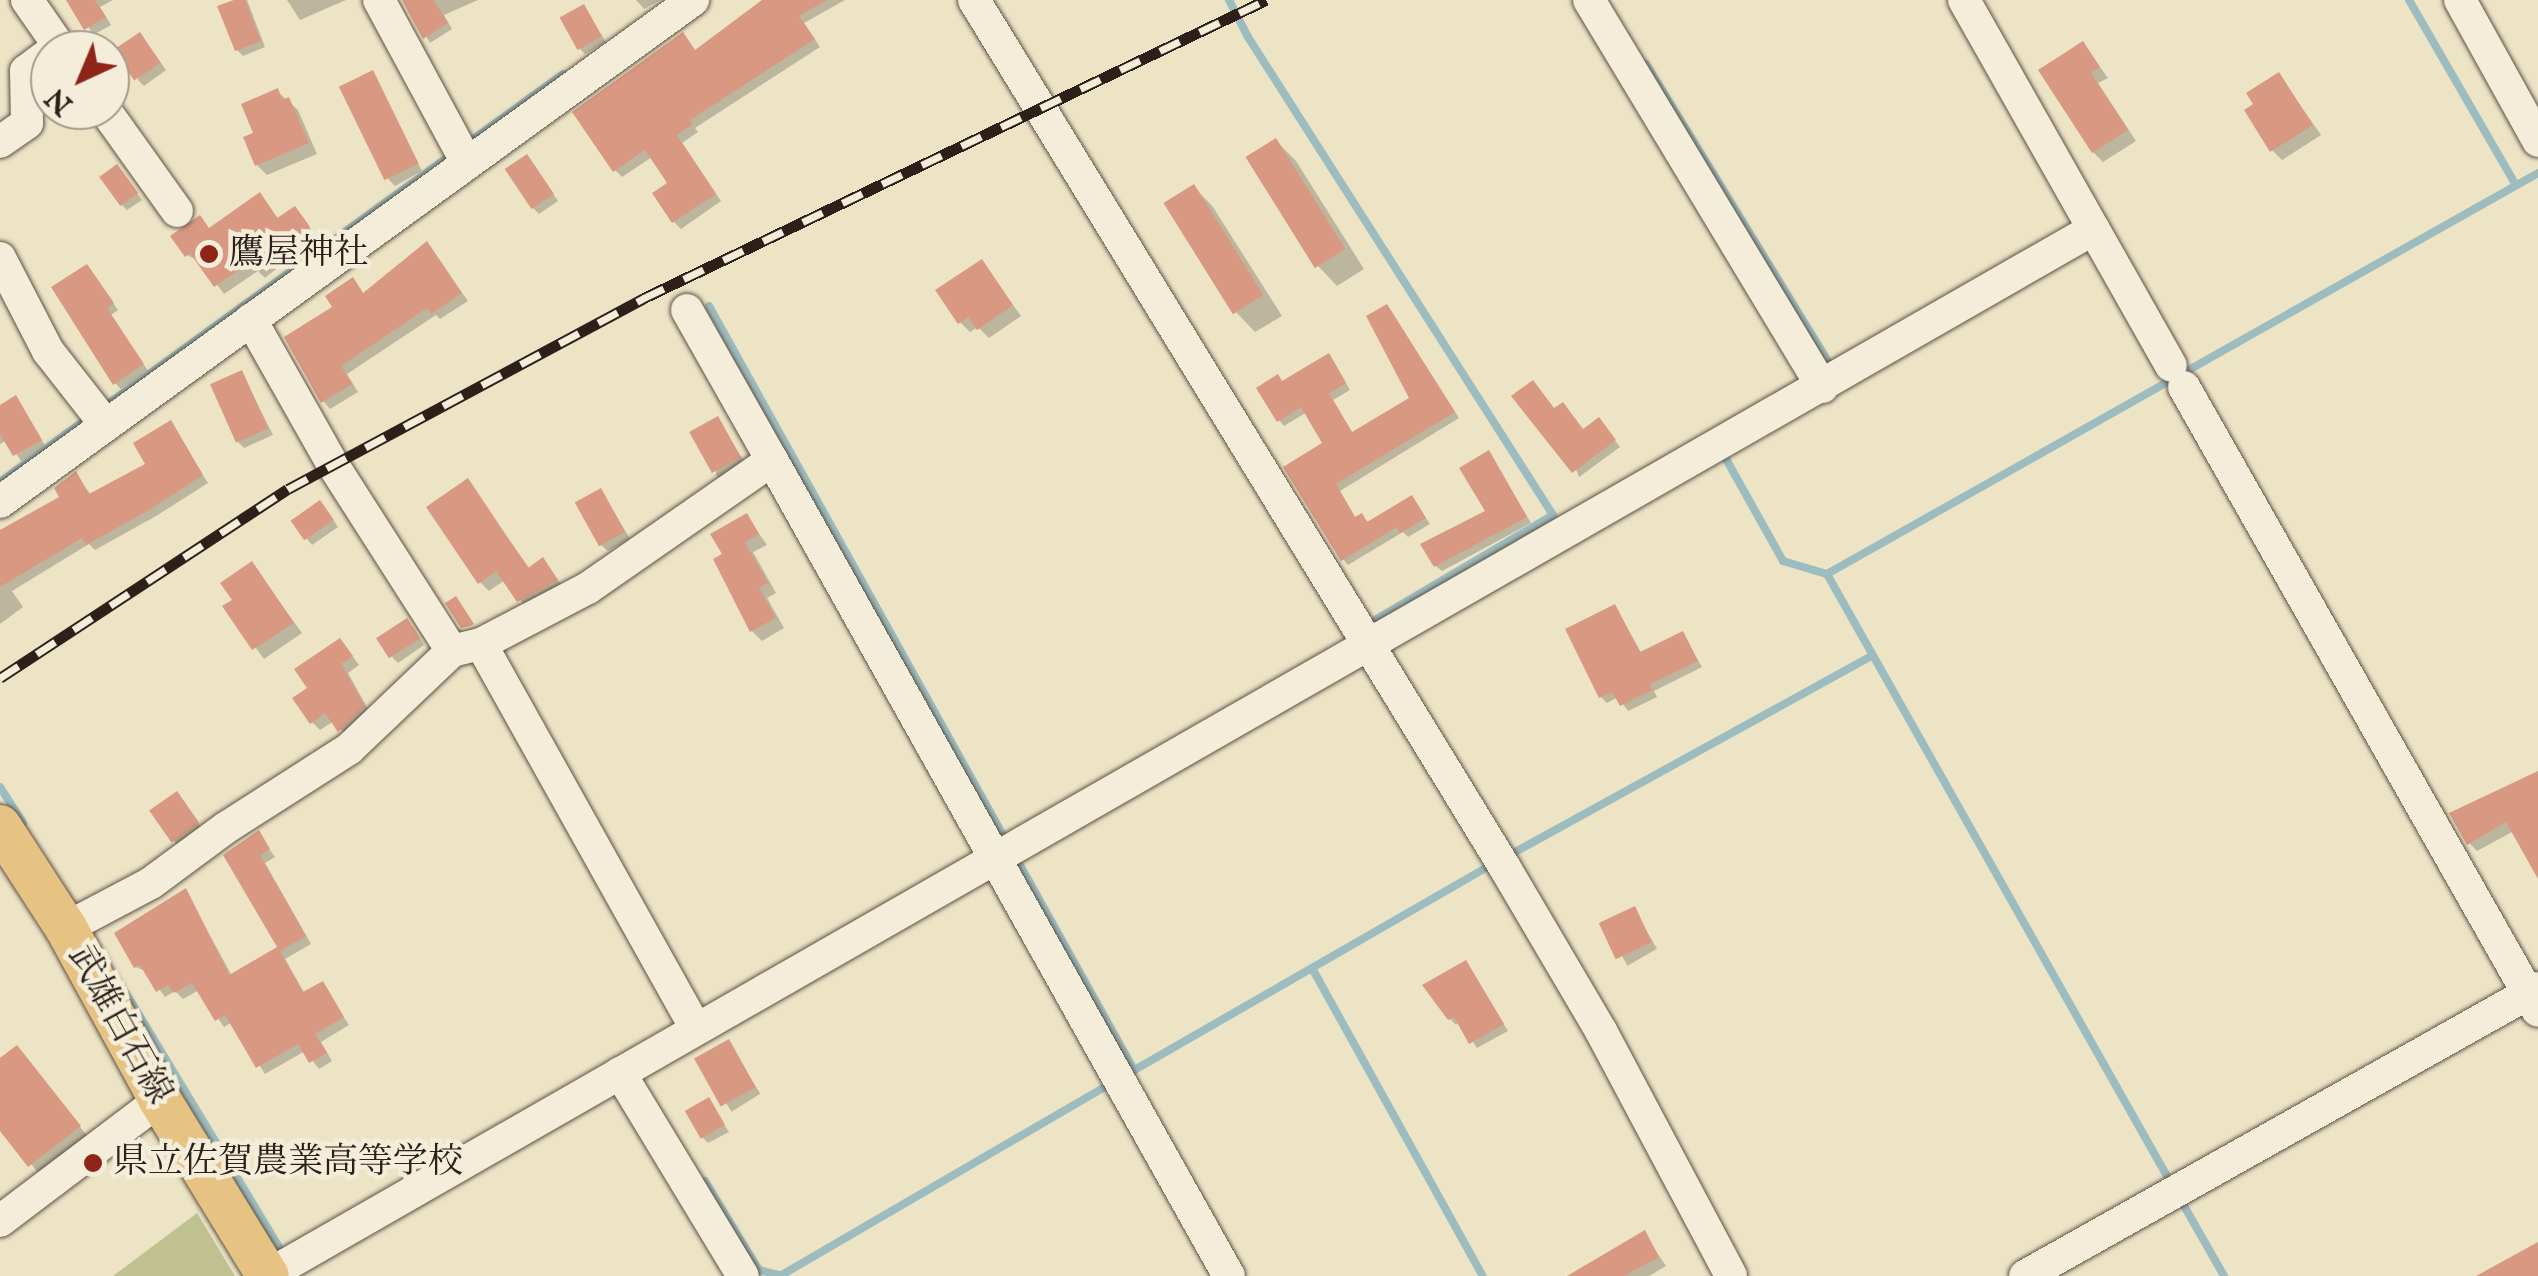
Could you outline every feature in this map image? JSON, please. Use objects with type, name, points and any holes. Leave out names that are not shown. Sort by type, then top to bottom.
[{"type":"main road","name":"武雄白石線","points":[[0,826],[78,921],[160,1100],[278,1270]]},
{"type":"street","points":[[26,0],[44,30]]},
{"type":"street","points":[[379,0],[462,156]]},
{"type":"street","points":[[0,502],[100,417],[251,320],[462,156],[692,0]]},
{"type":"street","points":[[974,0],[1213,396],[1371,644],[1602,1031],[1731,1276]]},
{"type":"street","points":[[1589,0],[1816,377]]},
{"type":"street","points":[[1964,0],[2535,998],[2025,1276]]},
{"type":"street","points":[[2460,0],[2538,141]]},
{"type":"street","points":[[0,142],[27,123],[26,70],[30,67]]},
{"type":"street","points":[[119,130],[177,211]]},
{"type":"street","points":[[278,1270],[629,1068],[691,1020],[1006,852],[1720,447],[1816,377],[2094,229]]},
{"type":"street","points":[[0,258],[48,351],[100,417]]},
{"type":"street","points":[[687,310],[1006,852],[1119,1078],[1229,1276]]},
{"type":"street","points":[[251,320],[332,465],[467,648],[691,1020]]},
{"type":"street","points":[[78,921],[151,883],[227,826],[350,749],[467,648],[588,588],[772,460]]},
{"type":"street","points":[[629,1068],[744,1276]]},
{"type":"street","points":[[0,1221],[160,1100]]},
{"type":"green space","points":[[197,1213],[235,1276],[113,1276]]},
{"type":"building","points":[[66,0],[95,0],[106,17],[84,30]]},
{"type":"building","points":[[245,0],[261,41],[235,51],[217,6]]},
{"type":"building","points":[[402,0],[434,0],[448,23],[423,39]]},
{"type":"building","points":[[762,0],[827,0],[799,16],[815,39],[690,120],[693,124],[677,135],[716,194],[672,223],[652,193],[667,183],[645,150],[613,172],[572,112],[683,32],[695,50]]},
{"type":"building","points":[[584,4],[602,36],[577,50],[560,18]]},
{"type":"building","points":[[140,32],[161,63],[134,81],[130,74],[130,39]]},
{"type":"building","points":[[2083,41],[2100,67],[2091,73],[2128,130],[2092,153],[2038,70]]},
{"type":"building","points":[[373,70],[419,163],[384,180],[339,87]]},
{"type":"building","points":[[2279,72],[2313,125],[2270,152],[2244,110],[2253,104],[2246,93]]},
{"type":"building","points":[[278,88],[282,100],[289,97],[309,143],[255,166],[243,137],[253,133],[241,104]]},
{"type":"building","points":[[1276,138],[1345,249],[1315,268],[1245,157]]},
{"type":"building","points":[[527,154],[554,194],[531,209],[505,169]]},
{"type":"building","points":[[117,164],[138,193],[120,206],[99,177]]},
{"type":"building","points":[[1194,184],[1263,295],[1233,314],[1163,203]]},
{"type":"building","points":[[260,192],[277,218],[295,206],[310,227],[254,271],[249,263],[214,287],[190,253],[185,257],[170,236],[200,215],[209,228]]},
{"type":"building","points":[[427,241],[462,293],[431,314],[427,308],[341,366],[352,384],[321,403],[284,337],[332,307],[325,296],[353,277],[363,293]]},
{"type":"building","points":[[982,259],[1013,305],[977,330],[968,317],[958,324],[935,290]]},
{"type":"building","points":[[87,264],[114,303],[107,308],[144,364],[113,385],[51,287]]},
{"type":"building","points":[[1387,304],[1455,412],[1336,484],[1355,517],[1362,513],[1367,522],[1412,495],[1426,518],[1400,533],[1397,527],[1341,561],[1283,467],[1322,443],[1301,407],[1277,422],[1256,388],[1278,374],[1282,381],[1329,353],[1346,383],[1329,393],[1352,432],[1409,398],[1366,316]]},
{"type":"building","points":[[242,370],[268,428],[236,443],[210,384]]},
{"type":"building","points":[[1533,380],[1554,408],[1563,402],[1583,429],[1599,417],[1616,440],[1572,473],[1511,396]]},
{"type":"building","points":[[16,395],[42,440],[13,456],[0,434],[0,405]]},
{"type":"building","points":[[718,416],[741,457],[712,473],[689,432]]},
{"type":"building","points":[[171,420],[203,475],[86,545],[82,538],[0,587],[0,530],[59,497],[54,488],[76,471],[89,494],[145,464],[133,443]]},
{"type":"building","points":[[1489,450],[1527,517],[1434,567],[1420,544],[1485,511],[1459,468]]},
{"type":"building","points":[[468,478],[528,568],[543,557],[558,580],[517,602],[496,571],[478,584],[426,507]]},
{"type":"building","points":[[601,488],[625,532],[599,546],[575,503]]},
{"type":"building","points":[[320,500],[334,520],[304,540],[291,521]]},
{"type":"building","points":[[747,513],[759,534],[745,542],[768,583],[759,588],[776,618],[750,632],[713,559],[722,554],[710,534]]},
{"type":"building","points":[[252,561],[294,623],[252,650],[222,606],[232,600],[220,583]]},
{"type":"building","points":[[456,596],[474,624],[461,628],[445,603]]},
{"type":"building","points":[[1615,604],[1640,652],[1683,631],[1698,661],[1650,684],[1652,690],[1620,706],[1612,692],[1599,698],[1565,629]]},
{"type":"building","points":[[407,618],[420,638],[389,658],[376,638]]},
{"type":"building","points":[[340,638],[353,656],[341,664],[365,706],[338,732],[325,713],[310,724],[292,698],[307,688],[294,669]]},
{"type":"building","points":[[2538,771],[2538,879],[2506,822],[2467,845],[2449,813]]},
{"type":"building","points":[[177,791],[199,823],[172,842],[149,811]]},
{"type":"building","points":[[259,830],[270,849],[260,855],[306,936],[280,951],[303,992],[323,981],[344,1017],[315,1034],[327,1053],[309,1063],[298,1044],[256,1068],[225,1015],[215,1021],[192,983],[174,993],[168,985],[156,992],[140,965],[134,968],[114,933],[186,888],[229,975],[277,947],[223,855]]},
{"type":"building","points":[[1635,906],[1652,942],[1616,959],[1599,923]]},
{"type":"building","points":[[1466,960],[1504,1024],[1469,1044],[1454,1017],[1448,1020],[1422,985]]},
{"type":"building","points":[[729,1039],[756,1087],[721,1106],[694,1058]]},
{"type":"building","points":[[17,1045],[81,1126],[28,1167],[0,1131],[0,1058]]},
{"type":"building","points":[[709,1097],[725,1125],[701,1139],[685,1111]]},
{"type":"building","points":[[1645,1230],[1659,1257],[1624,1276],[1567,1276]]},
{"type":"building","points":[[2538,1242],[2538,1276],[2476,1276]]},
{"type":"waterway","points":[[1229,0],[1248,37],[1553,515],[1371,622]]},
{"type":"waterway","points":[[2409,0],[2516,185]]},
{"type":"waterway","points":[[1646,64],[1829,363],[1825,365]]},
{"type":"waterway","points":[[465,145],[563,74]]},
{"type":"waterway","points":[[101,409],[454,153]]},
{"type":"waterway","points":[[2172,1185],[1827,574],[2538,173]]},
{"type":"waterway","points":[[709,306],[1008,844]]},
{"type":"waterway","points":[[0,482],[89,417]]},
{"type":"waterway","points":[[1721,450],[1783,561],[1827,574]]},
{"type":"waterway","points":[[1506,857],[1871,656]]},
{"type":"waterway","points":[[0,787],[23,823]]},
{"type":"waterway","points":[[1015,856],[1134,1070]]},
{"type":"waterway","points":[[1124,1076],[1493,864]]},
{"type":"waterway","points":[[1312,968],[1483,1276]]},
{"type":"waterway","points":[[121,985],[284,1255]]},
{"type":"waterway","points":[[780,1276],[1112,1083]]},
{"type":"waterway","points":[[705,1181],[759,1270],[779,1275]]},
{"type":"waterway","points":[[2179,1197],[2224,1276]]},
{"type":"railway","points":[[0,678],[288,489],[644,298],[1266,0]]},
{"type":"place","name":"鷹屋神社","points":[[209,254]]},
{"type":"place","name":"県立佐賀農業高等学校","points":[[93,1163]]}]
